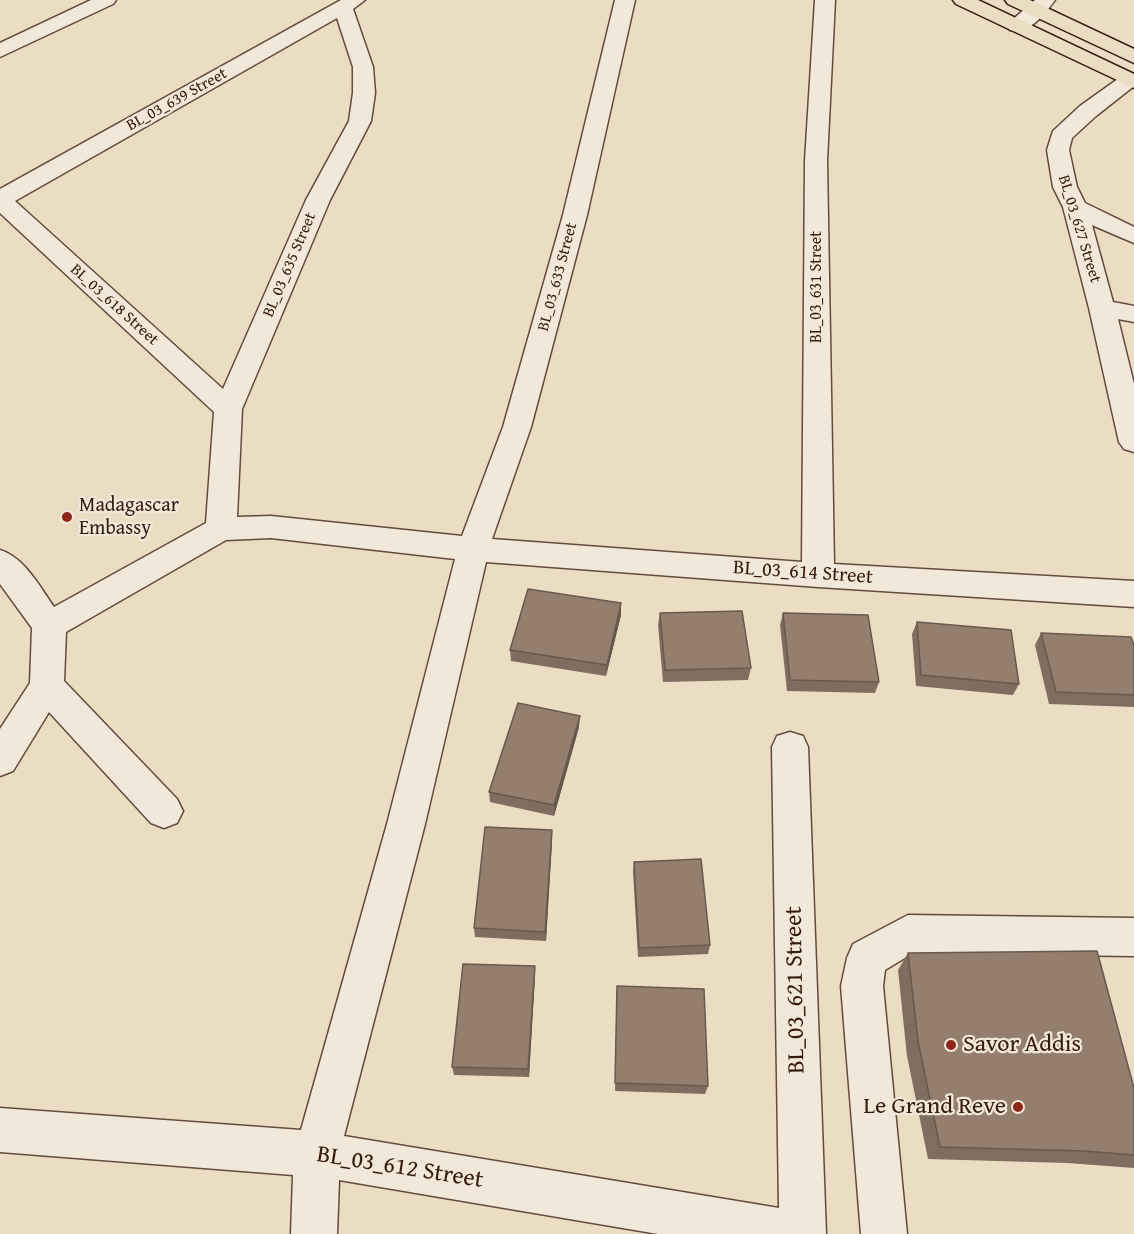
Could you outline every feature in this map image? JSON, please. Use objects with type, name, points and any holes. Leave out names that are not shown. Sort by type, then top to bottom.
[{"type":"main road","points":[[963,0],[1017,26],[1132,73]]},
{"type":"main road","points":[[1015,0],[1042,5],[1132,73]]},
{"type":"street","points":[[0,51],[106,0]]},
{"type":"street","name":"BL_03_633 Street","points":[[314,1234],[317,1154],[406,824],[473,549],[520,415],[575,215],[625,0]]},
{"type":"street","name":"BL_03_631 Street","points":[[818,575],[816,161],[825,0]]},
{"type":"street","name":"BL_03_639 Street","points":[[0,200],[349,4]]},
{"type":"street","name":"BL_03_635 Street","points":[[221,529],[228,409],[318,201],[360,121],[364,93],[363,67],[349,4]]},
{"type":"street","points":[[1017,26],[1042,5]]},
{"type":"street","name":"BL_03_627 Street","points":[[1132,73],[1061,136],[1058,150],[1065,188],[1075,207],[1133,438]]},
{"type":"street","name":"BL_03_618 Street","points":[[0,200],[228,409]]},
{"type":"street","points":[[1075,207],[1134,236]]},
{"type":"street","points":[[1102,308],[1134,314]]},
{"type":"street","points":[[49,626],[221,529],[271,527],[473,549]]},
{"type":"street","name":"BL_03_614 Street","points":[[473,549],[818,575],[1133,593]]},
{"type":"street","points":[[0,562],[26,592],[49,626],[47,686],[0,760]]},
{"type":"street","points":[[47,686],[164,811]]},
{"type":"street","name":"BL_03_621 Street","points":[[790,747],[802,1234]]},
{"type":"street","points":[[884,1234],[862,986],[867,958],[908,934],[1134,937]]},
{"type":"street","name":"BL_03_612 Street","points":[[0,1130],[317,1154],[797,1234]]},
{"type":"building","points":[[528,589],[621,603],[607,665],[510,650]]},
{"type":"building","points":[[742,611],[751,668],[665,670],[660,613]]},
{"type":"building","points":[[783,613],[868,615],[879,682],[790,680]]},
{"type":"building","points":[[917,622],[1011,630],[1019,684],[921,675]]},
{"type":"building","points":[[1041,633],[1131,637],[1134,645],[1134,695],[1056,692]]},
{"type":"building","points":[[518,703],[580,716],[554,805],[489,792]]},
{"type":"building","points":[[485,827],[552,830],[545,932],[474,928]]},
{"type":"building","points":[[701,859],[710,945],[639,948],[634,862]]},
{"type":"building","name":"Le Grand Reve","points":[[1097,951],[1134,1088],[1134,1155],[1084,1151],[940,1147],[918,1041],[908,953]]},
{"type":"building","points":[[463,964],[535,966],[528,1069],[452,1067]]},
{"type":"building","points":[[617,986],[704,989],[708,1086],[615,1083]]},
{"type":"place","name":"Madagascar Embassy","points":[[67,517]]},
{"type":"place","name":"Savor Addis","points":[[951,1045]]},
{"type":"place","name":"Le Grand Reve","points":[[1018,1107]]}]
